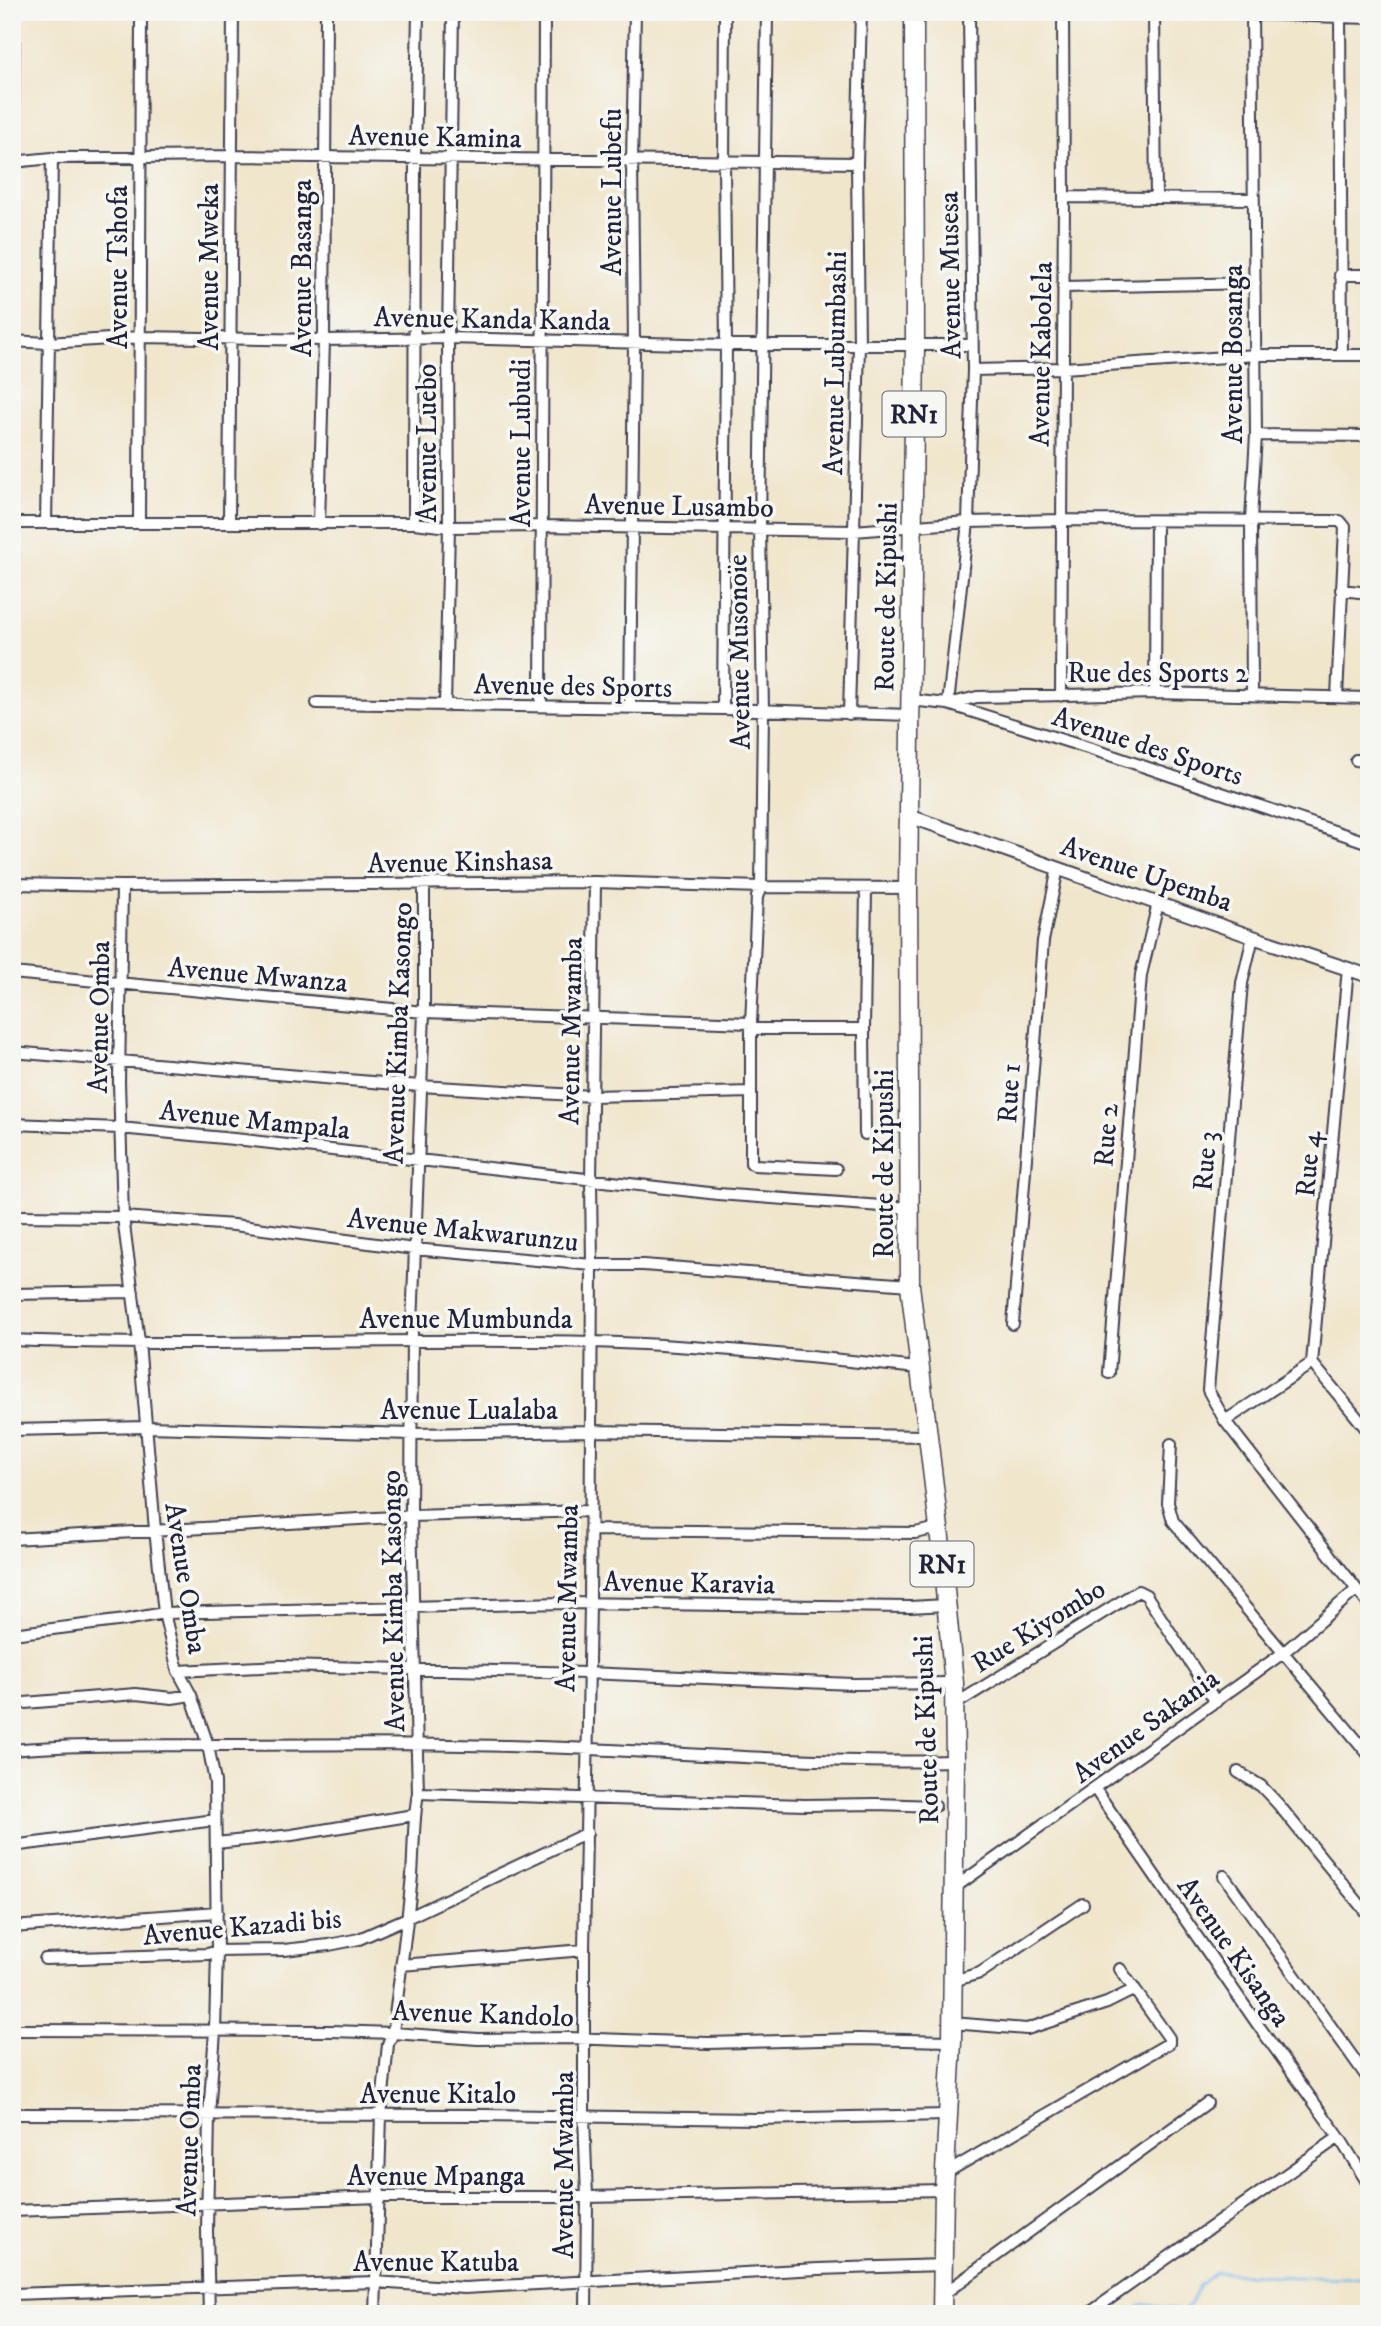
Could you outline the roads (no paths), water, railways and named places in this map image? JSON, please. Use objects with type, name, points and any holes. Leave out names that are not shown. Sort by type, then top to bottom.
[{"type":"highway","name":"Route de Kipushi","points":[[914,12],[915,344],[908,888],[910,1285],[939,1528],[954,1683],[955,1761],[952,2032],[944,2182],[942,2314]]},
{"type":"street","points":[[12,231],[14,12]]},
{"type":"street","name":"Avenue Tshofa","points":[[139,523],[141,12]]},
{"type":"street","name":"Avenue Mweka","points":[[229,522],[233,12]]},
{"type":"street","name":"Avenue Basanga","points":[[319,524],[324,340],[326,12]]},
{"type":"street","name":"Avenue Luebo","points":[[414,523],[418,12]]},
{"type":"street","name":"Avenue Luebo","points":[[444,706],[449,527],[448,338],[453,12]]},
{"type":"street","name":"Avenue Lubudi","points":[[541,706],[544,12]]},
{"type":"street","name":"Avenue Lubefu","points":[[630,708],[635,12]]},
{"type":"street","name":"Avenue Musonoïe","points":[[723,709],[725,12]]},
{"type":"street","name":"Avenue Musonoïe","points":[[767,12],[760,528],[763,710],[761,887],[757,897],[751,1026],[752,1165],[836,1169]]},
{"type":"street","name":"Avenue Lubumbashi","points":[[849,714],[859,345],[857,163],[861,12]]},
{"type":"street","name":"Avenue Musesa","points":[[948,704],[968,522],[973,370],[969,12]]},
{"type":"street","name":"Avenue Kabolela","points":[[1061,695],[1063,12]]},
{"type":"street","points":[[1154,12],[1156,198]]},
{"type":"street","points":[[1252,13],[1369,18]]},
{"type":"street","name":"Avenue Bosanga","points":[[1252,13],[1256,355],[1256,435],[1251,520],[1252,695]]},
{"type":"street","points":[[1340,15],[1342,355]]},
{"type":"street","name":"Avenue Kamina","points":[[13,162],[52,158],[231,156],[857,163]]},
{"type":"street","points":[[46,523],[52,158]]},
{"type":"street","points":[[1064,197],[1253,199]]},
{"type":"street","points":[[1340,275],[1369,275]]},
{"type":"street","points":[[1063,288],[1255,284]]},
{"type":"street","name":"Avenue Kanda Kanda","points":[[12,341],[48,344],[140,337],[324,340],[448,338],[726,345],[972,345]]},
{"type":"street","points":[[973,370],[1063,368],[1256,355],[1369,355]]},
{"type":"street","points":[[1256,435],[1369,436]]},
{"type":"street","name":"Avenue Lusambo","points":[[12,523],[414,523],[449,527],[854,531],[968,522],[1340,520],[1343,523],[1341,590]]},
{"type":"street","points":[[1155,693],[1156,521]]},
{"type":"street","points":[[1337,697],[1341,590],[1369,593]]},
{"type":"street","name":"Rue des Sports 2","points":[[948,704],[977,697],[1155,693],[1369,698]]},
{"type":"street","name":"Avenue des Sports","points":[[317,703],[723,709],[849,714],[948,704],[1107,754],[1369,844]]},
{"type":"street","points":[[1356,760],[1369,762]]},
{"type":"street","name":"Avenue Upemba","points":[[909,816],[1369,976]]},
{"type":"street","name":"Rue 1","points":[[1013,1324],[1043,941],[1058,868]]},
{"type":"street","name":"Avenue Kinshasa","points":[[12,884],[122,886],[595,882],[908,888]]},
{"type":"street","name":"Avenue Mwamba","points":[[586,2314],[584,1950],[590,1604],[595,882]]},
{"type":"street","name":"Avenue Kimba Kasongo","points":[[375,2314],[381,2115],[388,2044],[393,2033],[407,1918],[418,1793],[411,1516],[412,1340],[424,1012],[424,884]]},
{"type":"street","name":"Avenue Omba","points":[[122,886],[120,1128],[123,1217],[139,1342],[155,1530],[164,1613],[178,1671],[191,1695],[208,1745],[215,1782],[217,1951],[207,2202],[209,2314]]},
{"type":"street","points":[[865,1134],[863,1029],[866,889]]},
{"type":"street","name":"Rue 2","points":[[1109,1373],[1141,975],[1158,902]]},
{"type":"street","name":"Rue 3","points":[[1225,1421],[1208,1390],[1242,983],[1253,937]]},
{"type":"street","name":"Rue 4","points":[[1312,1363],[1348,968]]},
{"type":"street","name":"Avenue Mwanza","points":[[12,973],[424,1012],[863,1029]]},
{"type":"street","points":[[12,1052],[420,1086],[593,1096],[751,1092]]},
{"type":"street","name":"Avenue Mampala","points":[[12,1124],[120,1128],[718,1194],[909,1208]]},
{"type":"street","name":"Avenue Makwarunzu","points":[[12,1216],[123,1217],[234,1225],[414,1249],[592,1265],[668,1266],[910,1285]]},
{"type":"street","points":[[12,1294],[133,1292]]},
{"type":"street","name":"Avenue Mumbunda","points":[[12,1340],[590,1342],[676,1345],[919,1368]]},
{"type":"street","points":[[1369,1432],[1312,1363],[1225,1421],[1369,1605]]},
{"type":"street","name":"Avenue Lualaba","points":[[12,1430],[146,1427],[413,1434],[591,1431],[927,1436]]},
{"type":"street","points":[[1171,1444],[1168,1503],[1170,1516],[1177,1528],[1369,1755]]},
{"type":"street","points":[[12,1539],[411,1516],[589,1511]]},
{"type":"street","points":[[590,1530],[915,1532],[939,1528]]},
{"type":"street","name":"Avenue Sakania","points":[[954,1888],[1283,1653],[1356,1590]]},
{"type":"street","name":"Rue Kiyombo","points":[[954,1704],[1138,1591],[1146,1595],[1216,1702]]},
{"type":"street","name":"Avenue Karavia","points":[[12,1634],[164,1613],[564,1603],[897,1607],[946,1605]]},
{"type":"street","points":[[178,1671],[281,1666],[587,1673],[853,1684],[954,1683]]},
{"type":"street","points":[[12,1704],[136,1694],[172,1698],[191,1695]]},
{"type":"street","points":[[12,1750],[416,1744],[586,1749],[795,1760],[955,1761]]},
{"type":"street","points":[[1238,1772],[1261,1786],[1278,1804],[1369,1916]]},
{"type":"street","name":"Avenue Kisanga","points":[[1095,1789],[1339,2137],[1369,2185]]},
{"type":"street","points":[[418,1793],[805,1805],[935,1806]]},
{"type":"street","points":[[216,1843],[292,1835],[414,1815]]},
{"type":"street","points":[[12,1846],[215,1821]]},
{"type":"street","name":"Avenue Kazadi bis","points":[[46,1959],[181,1956],[217,1951],[284,1950],[329,1945],[359,1938],[407,1918],[587,1833]]},
{"type":"street","points":[[1224,1876],[1369,2080]]},
{"type":"street","points":[[953,1981],[980,1973],[1083,1904]]},
{"type":"street","points":[[12,1927],[217,1912]]},
{"type":"street","points":[[401,1965],[584,1950]]},
{"type":"street","points":[[944,2182],[1167,2044],[1169,2038],[1120,1969]]},
{"type":"street","name":"Avenue Kandolo","points":[[12,2030],[393,2033],[478,2039],[708,2043],[858,2039],[1027,2029],[1107,2003],[1135,1989]]},
{"type":"street","points":[[942,2295],[1206,2104]]},
{"type":"street","name":"Avenue Kitalo","points":[[12,2114],[754,2119],[947,2115]]},
{"type":"street","points":[[1088,2314],[1339,2137]]},
{"type":"street","name":"Avenue Mpanga","points":[[12,2211],[379,2197],[587,2197],[944,2182]]},
{"type":"street","name":"Avenue Katuba","points":[[12,2294],[375,2282],[464,2288],[942,2265]]},
{"type":"waterway","points":[[1130,2314],[1143,2304],[1184,2311],[1199,2285],[1216,2272],[1369,2278]]}]
